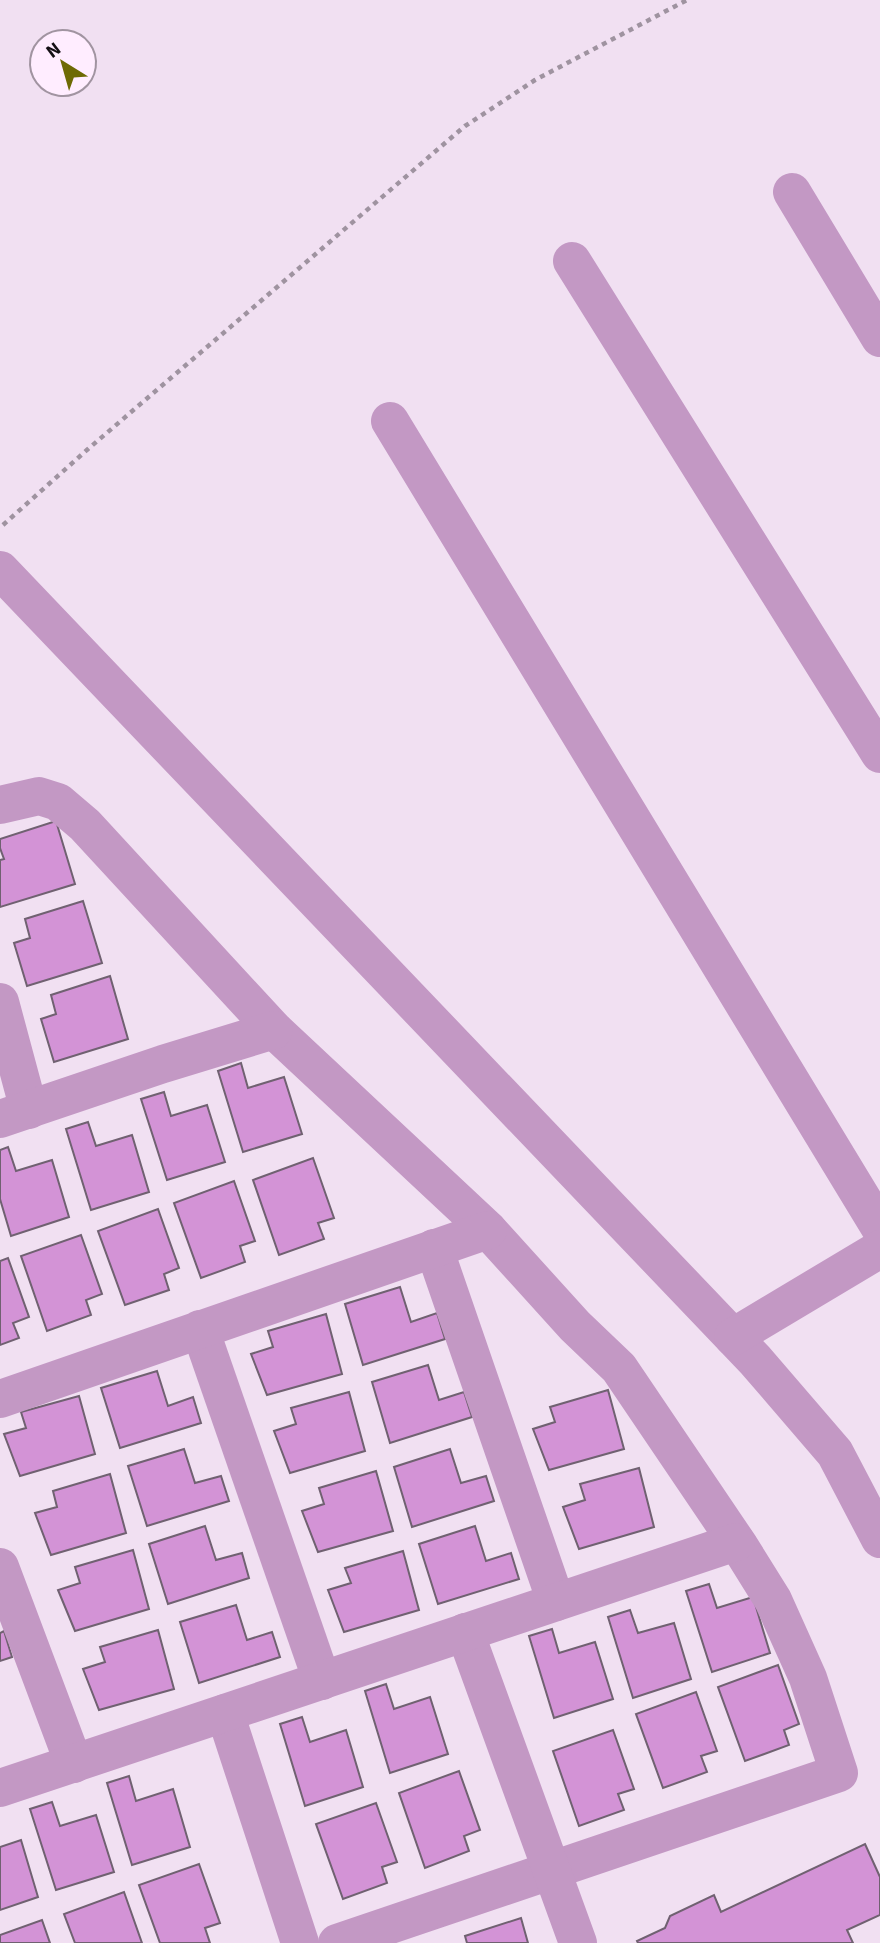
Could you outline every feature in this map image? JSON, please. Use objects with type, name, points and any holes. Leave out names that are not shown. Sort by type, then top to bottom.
[{"type":"street","points":[[792,192],[880,338]]},
{"type":"street","points":[[572,261],[880,754]]},
{"type":"street","points":[[390,421],[880,1228]]},
{"type":"street","points":[[0,570],[755,1360],[835,1453],[880,1539]]},
{"type":"street","points":[[0,805],[39,796],[58,802],[85,825],[274,1030],[488,1230],[575,1326],[619,1368],[773,1600],[808,1678],[839,1773],[337,1943]]},
{"type":"street","points":[[0,1002],[14,1115],[163,1064],[274,1030]]},
{"type":"street","points":[[0,1399],[488,1230]]},
{"type":"street","points":[[434,1248],[556,1602]]},
{"type":"street","points":[[733,1337],[880,1249]]},
{"type":"street","points":[[200,1329],[322,1681]]},
{"type":"street","points":[[0,1788],[736,1542]]},
{"type":"street","points":[[0,1567],[74,1764]]},
{"type":"street","points":[[466,1632],[578,1943]]},
{"type":"street","points":[[225,1713],[300,1943]]},
{"type":"path","points":[[0,528],[88,449],[465,126],[535,80],[687,0]]},
{"type":"building","points":[[56,821],[75,884],[0,907],[0,860],[4,859],[0,839]]},
{"type":"building","points":[[83,901],[102,963],[27,986],[14,943],[30,938],[25,919]]},
{"type":"building","points":[[110,976],[128,1039],[54,1062],[41,1019],[56,1014],[51,995]]},
{"type":"building","points":[[241,1063],[248,1088],[284,1077],[302,1134],[243,1152],[218,1071]]},
{"type":"building","points":[[164,1092],[171,1116],[207,1105],[225,1162],[167,1180],[141,1099]]},
{"type":"building","points":[[88,1122],[96,1146],[132,1135],[149,1192],[91,1210],[66,1129]]},
{"type":"building","points":[[8,1147],[16,1171],[52,1160],[69,1217],[11,1236],[0,1199],[0,1150]]},
{"type":"building","points":[[313,1158],[334,1218],[318,1223],[324,1239],[279,1255],[253,1180]]},
{"type":"building","points":[[234,1181],[255,1241],[240,1246],[245,1262],[201,1278],[174,1203]]},
{"type":"building","points":[[158,1209],[179,1268],[164,1274],[169,1290],[125,1305],[98,1231]]},
{"type":"building","points":[[81,1235],[102,1294],[86,1300],[91,1315],[47,1331],[21,1256]]},
{"type":"building","points":[[8,1258],[29,1317],[13,1323],[19,1338],[0,1345],[0,1261]]},
{"type":"building","points":[[400,1287],[411,1322],[437,1313],[445,1339],[363,1365],[345,1304]]},
{"type":"building","points":[[326,1314],[342,1374],[267,1395],[251,1354],[273,1347],[268,1331]]},
{"type":"building","points":[[428,1365],[439,1400],[464,1392],[472,1417],[390,1443],[372,1382]]},
{"type":"building","points":[[157,1371],[168,1406],[193,1397],[201,1423],[120,1448],[101,1388]]},
{"type":"building","points":[[608,1390],[624,1449],[549,1470],[533,1429],[555,1422],[550,1407]]},
{"type":"building","points":[[349,1392],[365,1451],[290,1473],[274,1431],[296,1424],[291,1408]]},
{"type":"building","points":[[79,1396],[95,1454],[20,1476],[4,1434],[26,1428],[21,1412]]},
{"type":"building","points":[[184,1449],[195,1483],[221,1476],[229,1501],[147,1526],[128,1466]]},
{"type":"building","points":[[450,1449],[461,1483],[486,1476],[494,1501],[412,1527],[394,1467]]},
{"type":"building","points":[[639,1468],[654,1527],[579,1549],[563,1507],[585,1500],[580,1484]]},
{"type":"building","points":[[376,1471],[393,1531],[318,1552],[302,1511],[324,1504],[319,1488]]},
{"type":"building","points":[[110,1474],[126,1533],[51,1555],[35,1513],[57,1507],[53,1491]]},
{"type":"building","points":[[205,1526],[216,1560],[242,1553],[249,1578],[168,1604],[149,1544]]},
{"type":"building","points":[[475,1526],[486,1561],[511,1553],[519,1579],[438,1604],[419,1544]]},
{"type":"building","points":[[133,1550],[149,1609],[75,1631],[58,1590],[80,1583],[75,1567]]},
{"type":"building","points":[[403,1551],[419,1610],[344,1632],[328,1590],[351,1583],[345,1568]]},
{"type":"building","points":[[709,1584],[717,1608],[753,1597],[770,1653],[712,1672],[686,1591]]},
{"type":"building","points":[[236,1605],[247,1640],[272,1632],[280,1657],[199,1683],[180,1622]]},
{"type":"building","points":[[630,1610],[638,1633],[674,1623],[691,1679],[633,1698],[608,1617]]},
{"type":"building","points":[[552,1629],[559,1653],[595,1642],[613,1699],[554,1718],[529,1636]]},
{"type":"building","points":[[158,1630],[174,1689],[99,1710],[83,1669],[105,1662],[100,1647]]},
{"type":"building","points":[[4,1631],[12,1657],[0,1661],[0,1633]]},
{"type":"building","points":[[778,1665],[799,1724],[784,1730],[789,1745],[745,1761],[718,1687]]},
{"type":"building","points":[[386,1684],[394,1709],[430,1697],[448,1754],[390,1773],[365,1691]]},
{"type":"building","points":[[696,1692],[717,1751],[701,1756],[707,1772],[663,1788],[636,1714]]},
{"type":"building","points":[[302,1717],[310,1742],[346,1730],[363,1787],[305,1806],[280,1724]]},
{"type":"building","points":[[613,1730],[634,1789],[618,1794],[624,1810],[579,1826],[553,1751]]},
{"type":"building","points":[[459,1771],[480,1830],[464,1836],[469,1851],[425,1868],[399,1793]]},
{"type":"building","points":[[129,1776],[136,1801],[173,1789],[190,1847],[132,1865],[107,1783]]},
{"type":"building","points":[[52,1802],[60,1826],[96,1815],[114,1872],[56,1890],[30,1809]]},
{"type":"building","points":[[376,1803],[397,1862],[382,1867],[387,1883],[343,1899],[316,1824]]},
{"type":"building","points":[[21,1840],[38,1897],[0,1910],[0,1847]]},
{"type":"building","points":[[865,1844],[880,1877],[880,1915],[847,1930],[853,1943],[637,1941],[665,1928],[670,1916],[714,1895],[721,1912]]},
{"type":"building","points":[[199,1864],[220,1923],[205,1928],[210,1943],[160,1943],[139,1885]]},
{"type":"building","points":[[124,1892],[142,1943],[75,1943],[64,1914]]},
{"type":"building","points":[[521,1918],[528,1943],[467,1943],[465,1936]]},
{"type":"building","points":[[42,1920],[50,1943],[0,1943],[0,1935]]}]
